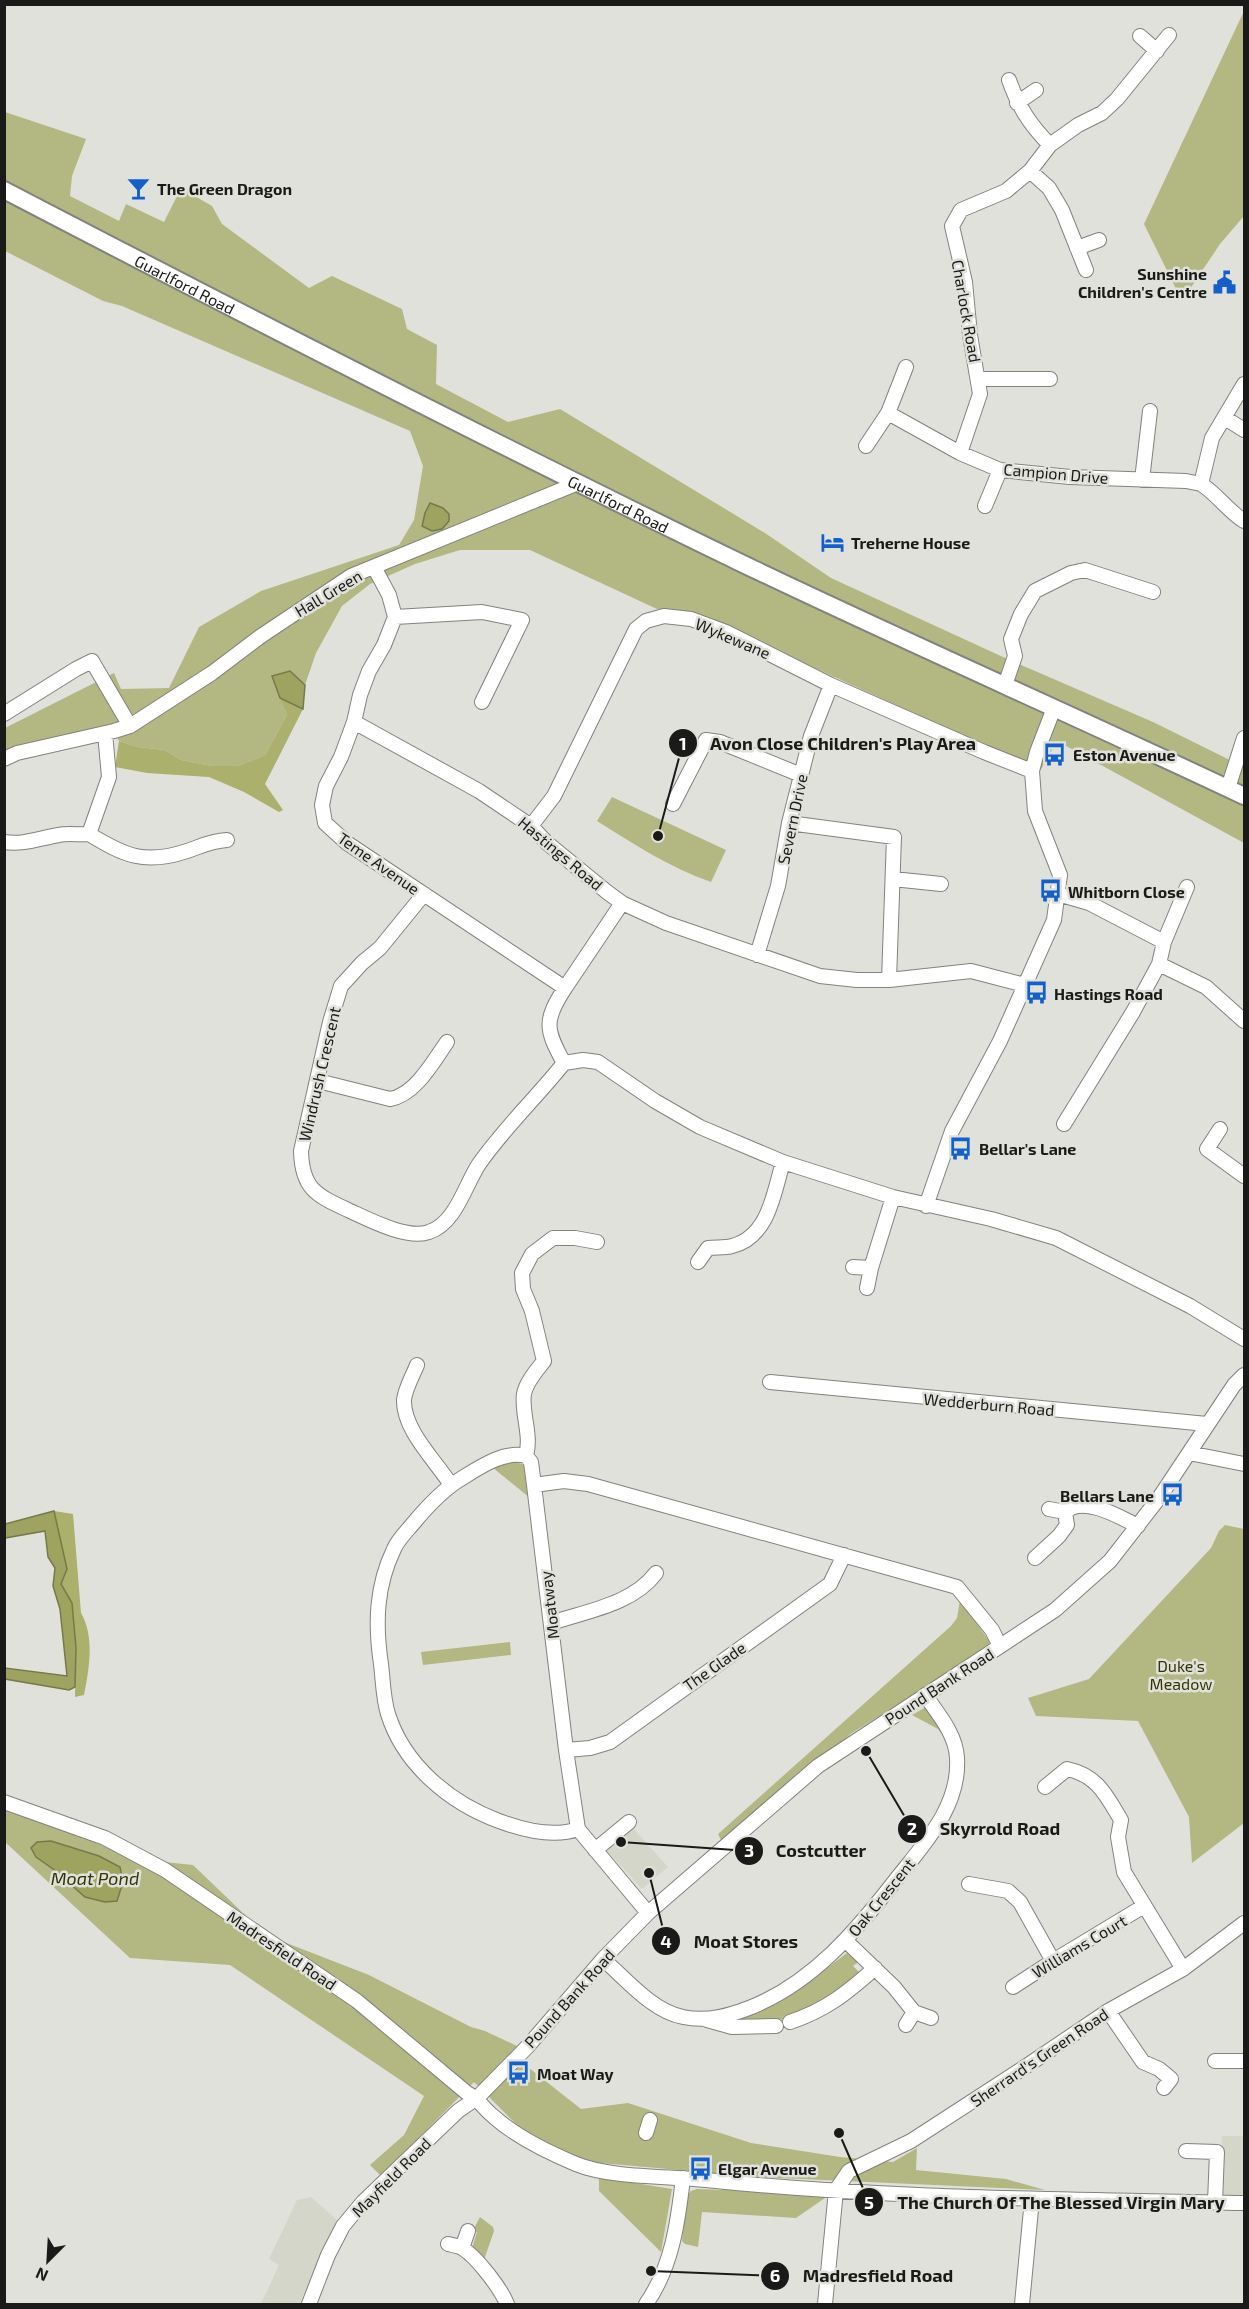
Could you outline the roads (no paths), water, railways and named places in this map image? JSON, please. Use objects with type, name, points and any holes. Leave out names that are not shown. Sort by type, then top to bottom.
[{"type":"main road","name":"Guarlford Road","points":[[4,190],[419,405],[578,483],[744,564],[1245,796]]},
{"type":"street","name":"Charlock Road","points":[[960,453],[980,394],[970,335],[965,282],[952,226],[961,210],[1006,190],[1030,171],[1050,145],[1078,125],[1102,113],[1117,99],[1169,35]]},
{"type":"street","points":[[1140,36],[1157,51]]},
{"type":"street","points":[[1009,80],[1017,103],[1032,127],[1050,145]]},
{"type":"street","points":[[1017,103],[1036,90]]},
{"type":"street","points":[[1030,171],[1049,188],[1062,210],[1086,270]]},
{"type":"street","points":[[1077,248],[1099,240]]},
{"type":"street","points":[[866,446],[888,413],[906,367]]},
{"type":"street","points":[[979,379],[1050,379]]},
{"type":"street","points":[[1245,384],[1212,438],[1201,483],[1245,521]]},
{"type":"street","points":[[1142,480],[1150,411]]},
{"type":"street","name":"Campion Drive","points":[[888,413],[960,453],[1000,470],[1070,477],[1201,483]]},
{"type":"street","points":[[1225,418],[1245,430]]},
{"type":"street","points":[[985,506],[1000,470]]},
{"type":"street","name":"Hall Green","points":[[4,759],[17,753],[130,726],[212,673],[239,651],[351,576],[578,483]]},
{"type":"street","points":[[374,567],[389,595],[395,617],[482,612],[522,620],[482,702]]},
{"type":"street","points":[[1005,685],[1015,656],[1011,639],[1021,614],[1035,591],[1071,573],[1085,570],[1153,592]]},
{"type":"street","name":"Wykewane","points":[[531,826],[554,796],[636,629],[646,621],[664,616],[691,620],[726,632],[831,685],[1032,771]]},
{"type":"street","name":"Teme Avenue","points":[[395,617],[384,645],[369,671],[341,757],[326,786],[322,805],[325,823],[347,843],[566,988]]},
{"type":"street","points":[[4,714],[92,661],[130,726]]},
{"type":"street","name":"Severn Drive","points":[[758,955],[778,886],[789,823],[811,736],[831,685]]},
{"type":"street","points":[[926,1206],[952,1131],[1000,1041],[1054,920],[1060,875],[1035,811],[1032,771],[1054,708]]},
{"type":"street","name":"Hastings Road","points":[[354,722],[479,790],[531,826],[622,903],[666,924],[820,976],[857,980],[889,980],[971,971],[1025,985]]},
{"type":"street","points":[[89,834],[109,777],[105,733]]},
{"type":"street","points":[[1228,788],[1245,738]]},
{"type":"street","points":[[673,804],[705,740],[720,742],[801,776]]},
{"type":"street","points":[[789,823],[894,837],[889,980]]},
{"type":"street","points":[[4,842],[39,841],[60,835],[89,834],[121,853],[151,859],[170,856],[207,834],[227,840]]},
{"type":"street","points":[[893,879],[941,884]]},
{"type":"street","points":[[1064,1124],[1133,1012],[1159,964],[1164,942],[1187,887]]},
{"type":"street","name":"Windrush Crescent","points":[[424,894],[380,948],[362,963],[341,986],[330,1022],[301,1151],[301,1170],[309,1186],[321,1197],[404,1233],[428,1233],[447,1221],[478,1165],[564,1063]]},
{"type":"street","points":[[1058,894],[1089,903],[1164,942]]},
{"type":"street","points":[[622,903],[552,1009],[548,1020],[556,1048],[564,1063],[583,1060],[598,1062],[654,1101],[700,1127],[783,1162],[893,1197],[991,1219],[1056,1238],[1190,1306],[1245,1339]]},
{"type":"street","points":[[1159,964],[1206,987],[1243,1025]]},
{"type":"street","points":[[318,1081],[390,1099],[402,1097],[426,1071],[447,1042]]},
{"type":"street","points":[[1220,1129],[1207,1149],[1245,1176]]},
{"type":"street","points":[[698,1262],[708,1248],[733,1246],[751,1236],[767,1217],[783,1162]]},
{"type":"street","points":[[867,1287],[893,1197]]},
{"type":"street","points":[[700,1236],[708,1248]]},
{"type":"street","name":"Moatway","points":[[578,1829],[566,1750],[531,1462],[526,1456],[527,1431],[524,1394],[532,1376],[544,1361],[532,1311],[523,1289],[522,1273],[532,1254],[553,1238],[575,1238],[597,1242]]},
{"type":"street","points":[[852,1267],[871,1268]]},
{"type":"street","points":[[417,1365],[404,1400],[407,1419],[414,1434],[438,1464],[451,1485]]},
{"type":"street","name":"Pound Bank Road","points":[[477,2098],[528,2046],[603,1959],[648,1913],[818,1766],[1055,1610],[1110,1561],[1138,1526],[1234,1385],[1245,1375]]},
{"type":"street","name":"Wedderburn Road","points":[[770,1382],[1207,1424]]},
{"type":"street","points":[[1189,1453],[1245,1464]]},
{"type":"street","points":[[526,1456],[518,1454],[508,1456],[478,1468],[451,1485],[424,1511],[394,1547],[380,1588],[376,1618],[388,1715],[401,1744],[423,1773],[459,1801],[491,1818],[513,1826],[536,1831],[567,1833],[578,1829],[648,1913]]},
{"type":"street","points":[[534,1485],[564,1481],[588,1484],[957,1587],[992,1630],[1000,1646]]},
{"type":"street","points":[[1048,1509],[1065,1512],[1080,1505],[1104,1510],[1138,1526]]},
{"type":"street","points":[[1035,1558],[1059,1536],[1067,1525],[1065,1512]]},
{"type":"street","name":"The Glade","points":[[566,1750],[590,1748],[609,1742],[830,1584],[844,1555]]},
{"type":"street","points":[[551,1623],[630,1596],[646,1586],[656,1573]]},
{"type":"street","name":"Oak Crescent","points":[[707,2020],[731,2015],[772,1999],[816,1968],[846,1941],[944,1816],[954,1793],[957,1758],[950,1730],[925,1695]]},
{"type":"street","points":[[1045,1787],[1067,1769],[1084,1772],[1105,1794],[1121,1820],[1118,1837],[1124,1872],[1183,1969]]},
{"type":"street","name":"Madresfield Road","points":[[4,1802],[105,1838],[165,1870],[357,2001],[467,2093],[477,2098],[492,2116],[523,2138],[577,2165],[636,2175],[836,2190],[1032,2199],[1245,2203]]},
{"type":"street","points":[[595,1850],[629,1822]]},
{"type":"street","points":[[969,1884],[1008,1891],[1020,1902],[1053,1960]]},
{"type":"street","name":"Williams Court","points":[[1013,1987],[1053,1960],[1144,1906]]},
{"type":"street","name":"Sherrard's Green Road","points":[[836,2190],[849,2171],[911,2141],[1108,2011],[1183,1969],[1245,1923]]},
{"type":"street","name":"Oak Crescent","points":[[846,1941],[894,1987],[914,2012]]},
{"type":"street","name":"Oak Crescent","points":[[603,1959],[653,2003],[681,2017],[707,2020],[732,2028],[776,2026]]},
{"type":"street","points":[[790,2022],[826,2008],[874,1968]]},
{"type":"street","points":[[1108,2011],[1143,2062],[1159,2069],[1171,2079],[1164,2088]]},
{"type":"street","points":[[906,2025],[914,2012],[931,2018]]},
{"type":"street","points":[[1215,2061],[1245,2061]]},
{"type":"street","name":"Mayfield Road","points":[[309,2304],[328,2255],[344,2226],[363,2202],[458,2111],[477,2098]]},
{"type":"street","points":[[1186,2151],[1217,2152],[1215,2202]]},
{"type":"street","points":[[646,2304],[658,2285],[673,2248],[683,2178]]},
{"type":"street","points":[[825,2304],[836,2190]]},
{"type":"street","points":[[1022,2304],[1032,2199]]},
{"type":"street","points":[[462,2248],[468,2231]]},
{"type":"street","points":[[448,2244],[462,2248],[497,2284],[507,2304]]},
{"type":"water","points":[[430,503],[443,508],[449,514],[449,521],[442,529],[432,531],[422,526]]},
{"type":"water","points":[[290,671],[305,685],[303,709],[280,698],[272,676]]},
{"type":"water","points":[[54,1511],[67,1569],[61,1584],[72,1603],[76,1648],[75,1687],[69,1690],[5,1679],[5,1668],[67,1676],[60,1609],[53,1586],[55,1568],[48,1557],[45,1531],[5,1538],[5,1524]]},
{"type":"water","name":"Moat Pond","points":[[51,1841],[99,1856],[120,1867],[123,1882],[117,1901],[105,1902],[85,1897],[36,1857],[31,1848],[37,1842]]},
{"type":"place","name":"The Green Dragon","points":[[139,188]]},
{"type":"place","name":"Sunshine Children's Centre","points":[[1225,282]]},
{"type":"place","name":"Treherne House","points":[[833,542]]},
{"type":"place","name":"Eston Avenue","points":[[1055,754]]},
{"type":"place","name":"Avon Close Children's Play Area","points":[[658,836]]},
{"type":"place","name":"Whitborn Close","points":[[1050,891]]},
{"type":"place","name":"Hastings Road","points":[[1036,993]]},
{"type":"place","name":"Bellar's Lane","points":[[961,1148]]},
{"type":"place","name":"Bellars Lane","points":[[1172,1495]]},
{"type":"place","name":"Skyrrold Road","points":[[866,1751]]},
{"type":"place","name":"Costcutter","points":[[621,1842]]},
{"type":"place","name":"Moat Stores","points":[[649,1873]]},
{"type":"place","name":"Moat Way","points":[[519,2073]]},
{"type":"place","name":"The Church Of The Blessed Virgin Mary","points":[[839,2133]]},
{"type":"place","name":"Elgar Avenue","points":[[700,2168]]},
{"type":"place","name":"Madresfield Road","points":[[651,2271]]},
{"type":"park label","name":"Duke's Meadow","points":[[1181,1674]]}]
